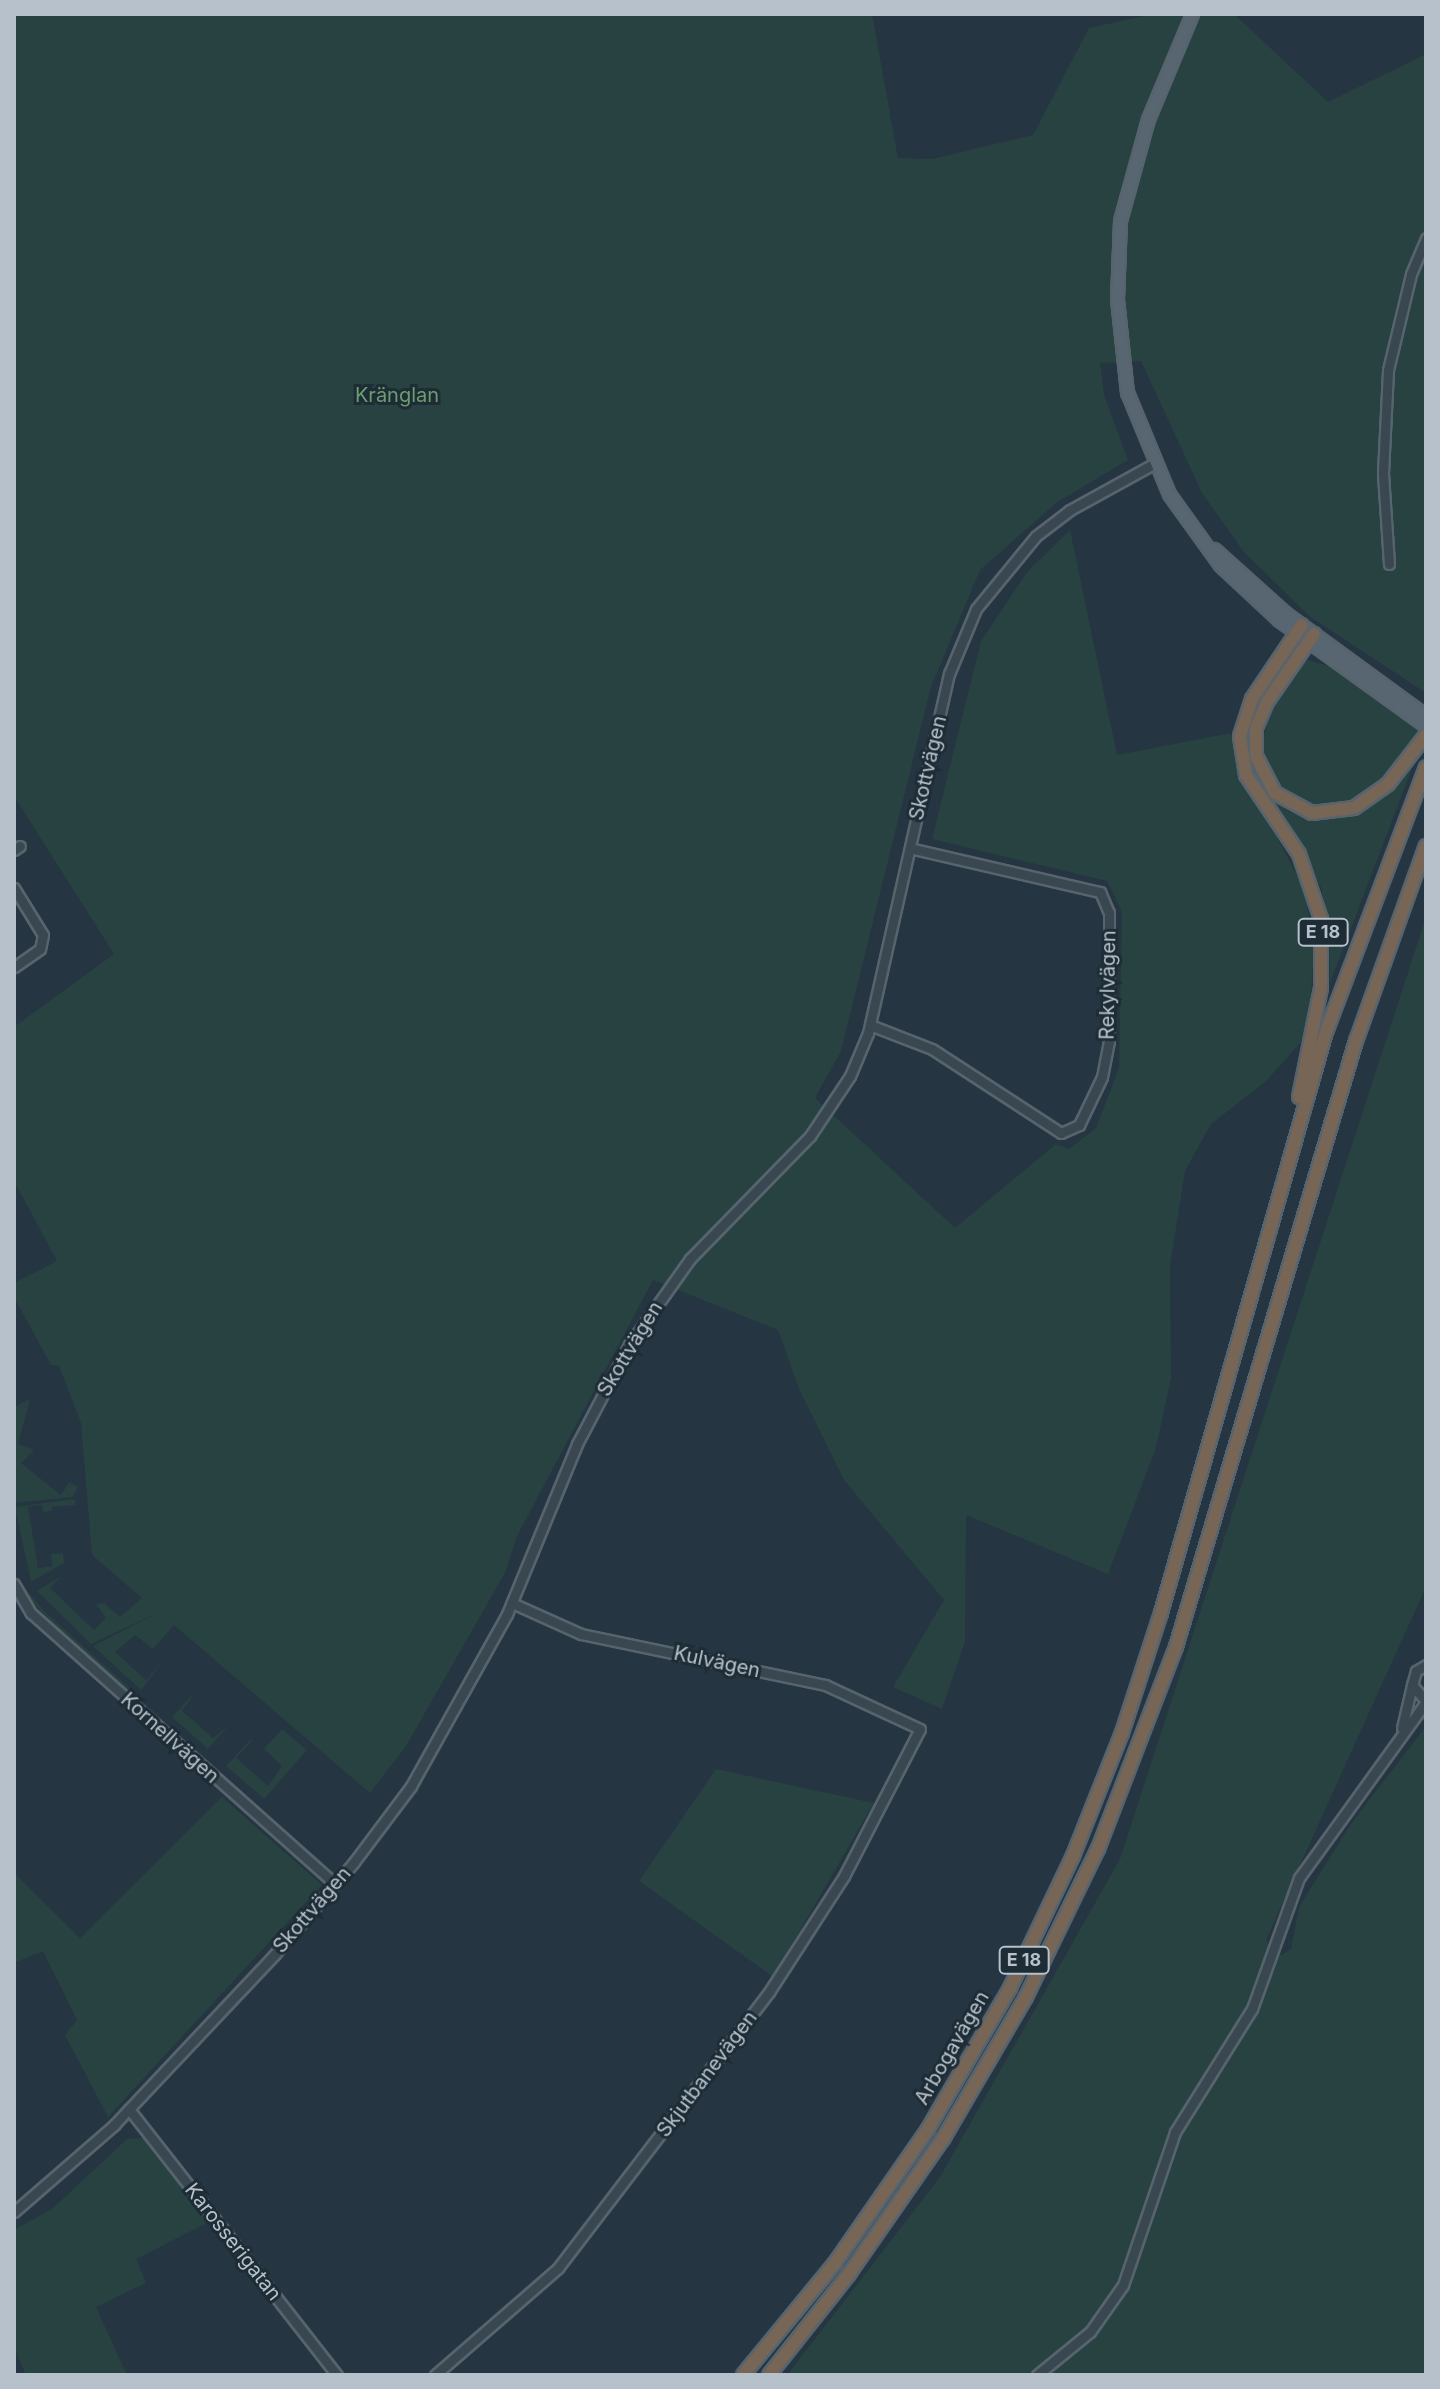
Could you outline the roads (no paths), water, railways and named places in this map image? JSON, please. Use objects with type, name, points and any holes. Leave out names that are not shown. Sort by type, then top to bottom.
[{"type":"highway","name":"E 18","points":[[1268,1229],[1315,1029],[1324,947],[1310,879],[1292,842],[1252,787],[1240,736],[1252,699],[1299,629]]},
{"type":"highway","points":[[1311,638],[1267,702],[1256,728],[1260,769],[1286,802],[1312,813],[1354,808],[1388,784],[1426,735]]},
{"type":"highway","name":"E 18","points":[[1268,1229],[1343,980],[1426,767]]},
{"type":"highway","name":"Arbogavägen","points":[[769,2375],[898,2207],[1000,2045],[1098,1849],[1176,1647],[1356,1041],[1426,846]]},
{"type":"highway","name":"Arbogavägen","points":[[743,2375],[883,2197],[984,2036],[1073,1856],[1122,1733],[1161,1613],[1268,1229]]},
{"type":"main road","points":[[1192,14],[1148,119],[1120,221],[1117,253],[1119,348],[1127,392],[1155,463],[1189,523],[1220,565],[1311,638],[1419,714],[1426,726]]},
{"type":"street","points":[[1389,564],[1383,473],[1388,370],[1411,274],[1426,238]]},
{"type":"street","name":"Skottvägen","points":[[14,2212],[48,2188],[129,2109],[335,1884],[411,1786],[512,1603],[577,1444],[629,1345],[690,1259],[824,1119],[850,1076],[870,1025],[949,674],[976,609],[1036,536],[1070,510],[1155,463]]},
{"type":"street","name":"Rekylvägen","points":[[870,1025],[932,1049],[1050,1131],[1061,1133],[1079,1125],[1102,1077],[1109,1041],[1109,924],[1108,904],[1100,892],[910,848]]},
{"type":"street","points":[[14,888],[43,935],[40,949],[14,967]]},
{"type":"street","name":"Kornellvägen","points":[[14,1584],[31,1613],[335,1884]]},
{"type":"street","name":"Kulvägen","points":[[512,1603],[581,1634],[825,1685],[920,1729]]},
{"type":"street","points":[[1392,1749],[1416,1671],[1426,1665]]},
{"type":"street","points":[[1037,2375],[1090,2332],[1123,2285],[1175,2132],[1256,2001],[1299,1878],[1426,1702],[1412,1685]]},
{"type":"street","name":"Skjutbanevägen","points":[[435,2375],[558,2268],[769,1992],[844,1876],[920,1729]]},
{"type":"street","name":"Karosserigatan","points":[[129,2109],[337,2375]]},
{"type":"park label","name":"Kränglan","points":[[397,395]]}]
